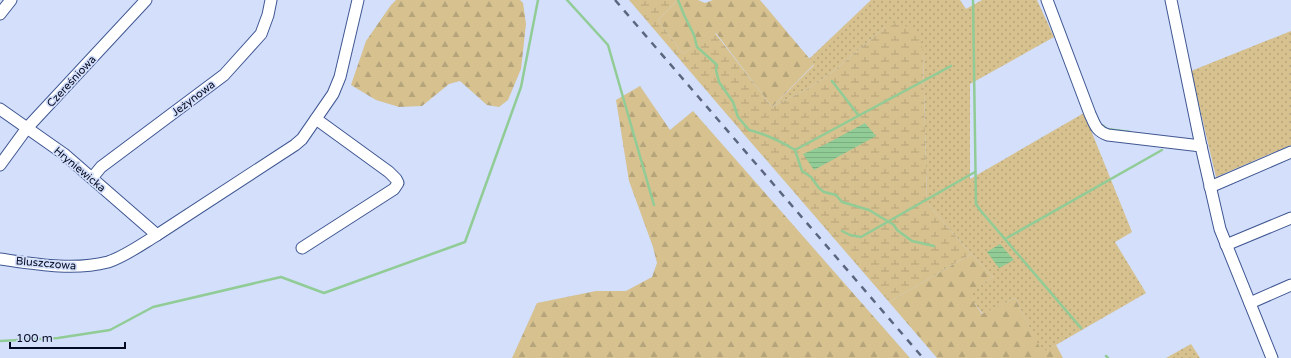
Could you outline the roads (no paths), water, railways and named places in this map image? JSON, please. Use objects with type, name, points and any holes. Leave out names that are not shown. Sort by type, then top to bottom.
[{"type":"street","points":[[0,14],[11,0]]},
{"type":"street","name":"Czereśniowa","points":[[0,165],[27,128],[146,0]]},
{"type":"street","name":"Jeżynowa","points":[[92,178],[101,167],[224,75],[261,34],[268,15],[270,0]]},
{"type":"street","name":"Bluszczowa","points":[[0,259],[69,267],[88,266],[109,262],[134,250],[295,145],[302,139],[333,94],[340,77],[358,0]]},
{"type":"street","points":[[1046,0],[1090,114],[1101,133],[1201,146]]},
{"type":"street","points":[[1171,0],[1201,146],[1220,229],[1272,358]]},
{"type":"street","name":"Hryniewicka","points":[[0,109],[64,154],[157,235]]},
{"type":"street","points":[[302,248],[394,189],[398,183],[389,172],[316,119]]},
{"type":"street","points":[[1210,187],[1291,152]]},
{"type":"street","points":[[1226,245],[1291,218]]},
{"type":"street","points":[[1250,303],[1291,285]]},
{"type":"waterway","points":[[0,341],[58,338],[110,330],[153,307],[281,277],[324,293],[465,242],[521,87],[538,0]]},
{"type":"waterway","points":[[567,0],[608,45],[654,205]]},
{"type":"waterway","points":[[678,0],[694,35],[697,47],[717,65],[716,70],[719,82],[733,102],[738,117],[749,130],[773,138],[795,150],[802,171],[811,177],[824,192],[836,195],[842,202],[869,210],[894,225],[897,230],[912,241],[934,246]]},
{"type":"waterway","points":[[973,0],[976,204],[1081,328]]},
{"type":"waterway","points":[[795,150],[951,66]]},
{"type":"waterway","points":[[832,81],[859,116]]},
{"type":"waterway","points":[[1102,125],[1107,129],[1130,132]]},
{"type":"waterway","points":[[1005,239],[1162,150]]},
{"type":"waterway","points":[[842,231],[850,235],[861,237],[975,172]]},
{"type":"railway","points":[[615,0],[923,358]]}]
